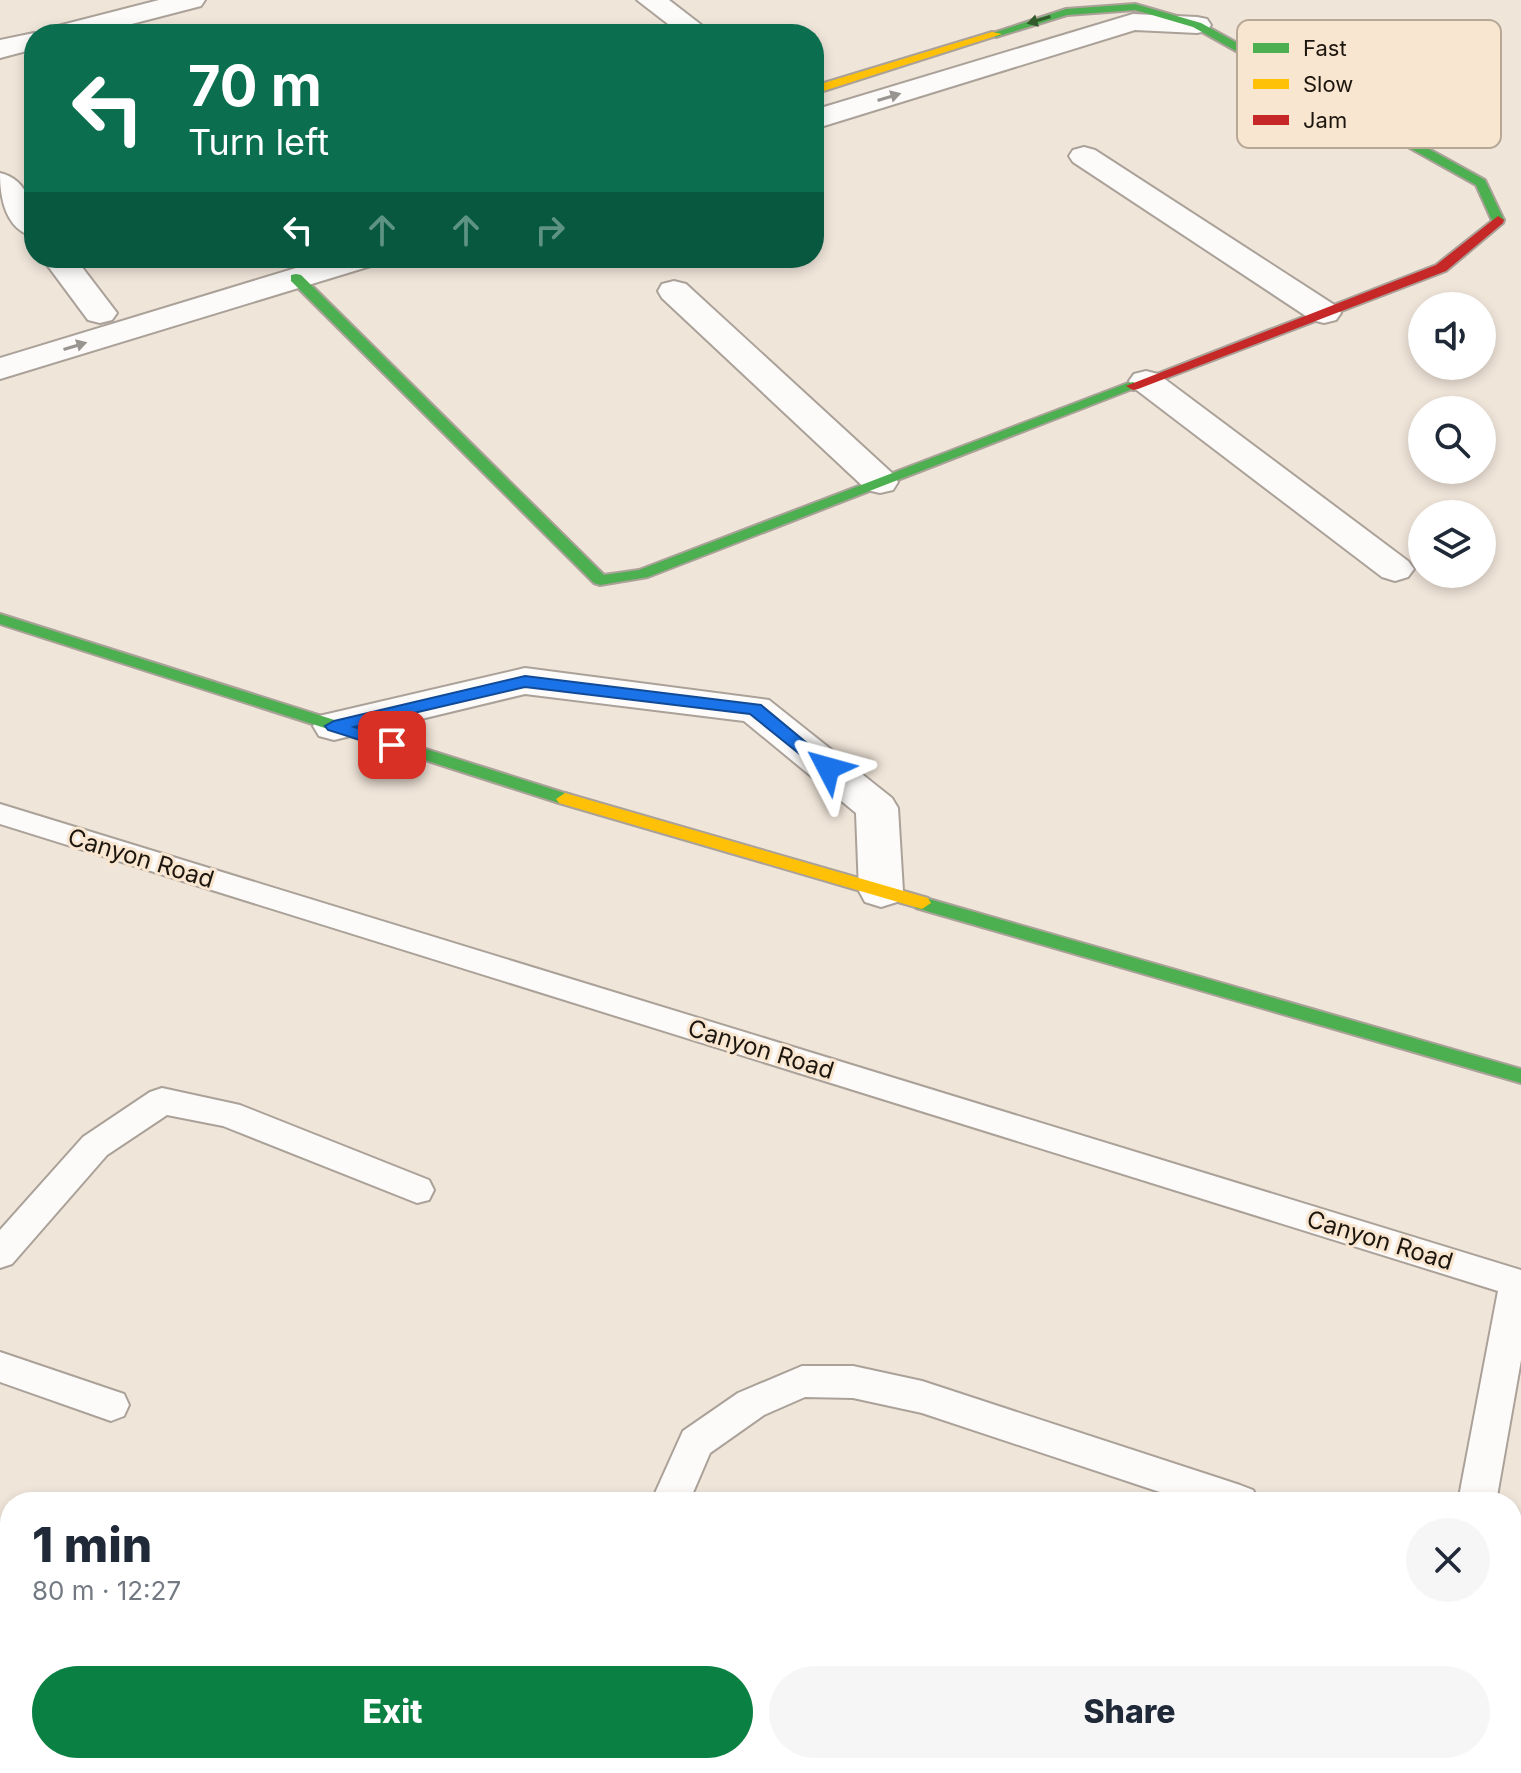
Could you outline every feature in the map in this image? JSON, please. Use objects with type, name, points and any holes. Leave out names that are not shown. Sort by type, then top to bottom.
[{"type":"street","points":[[99,24],[191,0]]},
{"type":"street","points":[[651,0],[685,24]]},
{"type":"street","points":[[824,87],[1066,12],[1135,7],[1197,25],[1237,47]]},
{"type":"street","points":[[824,117],[1133,22],[1197,25]]},
{"type":"street","points":[[0,49],[24,43]]},
{"type":"street","points":[[286,268],[600,580],[642,574],[1441,268],[1499,220],[1481,183],[1418,148]]},
{"type":"street","points":[[1084,156],[1324,313]]},
{"type":"street","points":[[0,182],[24,214]]},
{"type":"street","points":[[66,268],[100,313]]},
{"type":"street","points":[[0,344],[100,313],[286,268]]},
{"type":"street","points":[[0,369],[286,268]]},
{"type":"street","points":[[674,291],[880,482]]},
{"type":"street","points":[[1146,381],[1395,569]]},
{"type":"street","points":[[0,619],[536,791],[1521,1076]]},
{"type":"street","points":[[334,726],[525,681],[755,709],[877,808],[881,891]]},
{"type":"lane","name":"Canyon Road","points":[[0,814],[1519,1283]]},
{"type":"lane","points":[[0,1254],[95,1146],[162,1101],[228,1114],[417,1190]]},
{"type":"lane","points":[[1479,1492],[1519,1283]]},
{"type":"lane","points":[[0,1367],[111,1405]]},
{"type":"lane","points":[[674,1492],[696,1442],[751,1404],[802,1381],[853,1382],[922,1397],[1210,1492]]},
{"type":"traffic: fast","points":[[996,34],[1066,12],[1135,7],[1197,25],[1237,47]]},
{"type":"traffic: fast","points":[[1418,148],[1481,183],[1498,220]]},
{"type":"traffic: fast","points":[[296,278],[600,580],[642,574],[1133,386]]},
{"type":"traffic: fast","points":[[0,619],[565,799]]},
{"type":"traffic: fast","points":[[922,903],[1521,1076]]},
{"type":"traffic: slow","points":[[824,87],[996,34]]},
{"type":"traffic: slow","points":[[565,799],[922,903]]},
{"type":"traffic: jam","points":[[1133,386],[1441,268],[1498,220]]},
{"type":"route","points":[[392,745],[334,726],[525,681],[755,709],[828,768]]}]
